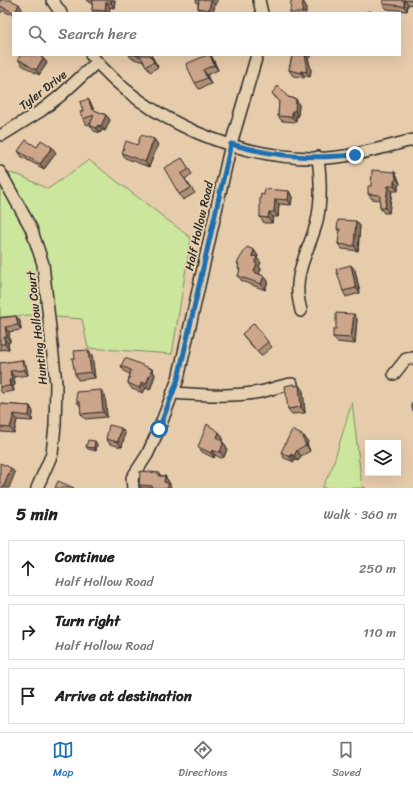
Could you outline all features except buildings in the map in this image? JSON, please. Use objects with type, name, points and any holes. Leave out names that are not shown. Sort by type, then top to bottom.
[{"type":"street","points":[[52,0],[60,12]]},
{"type":"street","points":[[259,0],[262,12]]},
{"type":"street","name":"Half Hollow Road","points":[[133,488],[132,478],[147,455],[173,393],[231,144],[256,56]]},
{"type":"street","points":[[94,58],[128,91],[164,116],[200,134],[261,153],[296,158],[355,155],[413,140]]},
{"type":"street","name":"Tyler Drive","points":[[2,135],[42,110],[60,96],[94,58]]},
{"type":"street","points":[[301,311],[298,292],[299,274],[316,224],[320,201],[321,181],[318,158]]},
{"type":"street","name":"Hunting Hollow Court","points":[[0,172],[31,228],[43,264],[56,383],[56,426],[52,454],[37,488]]},
{"type":"street","points":[[394,374],[406,359],[413,358]]},
{"type":"street","points":[[173,393],[203,395],[247,393],[259,392],[292,384]]},
{"type":"green space","points":[[89,160],[191,238],[172,354],[88,348],[82,319],[30,315],[0,317],[0,172],[19,175],[48,189]]},
{"type":"green space","points":[[352,402],[362,487],[366,488],[322,488],[332,468]]},
{"type":"route","points":[[159,429],[170,406],[178,379],[231,144],[261,153],[296,158],[327,158],[355,155]]}]
